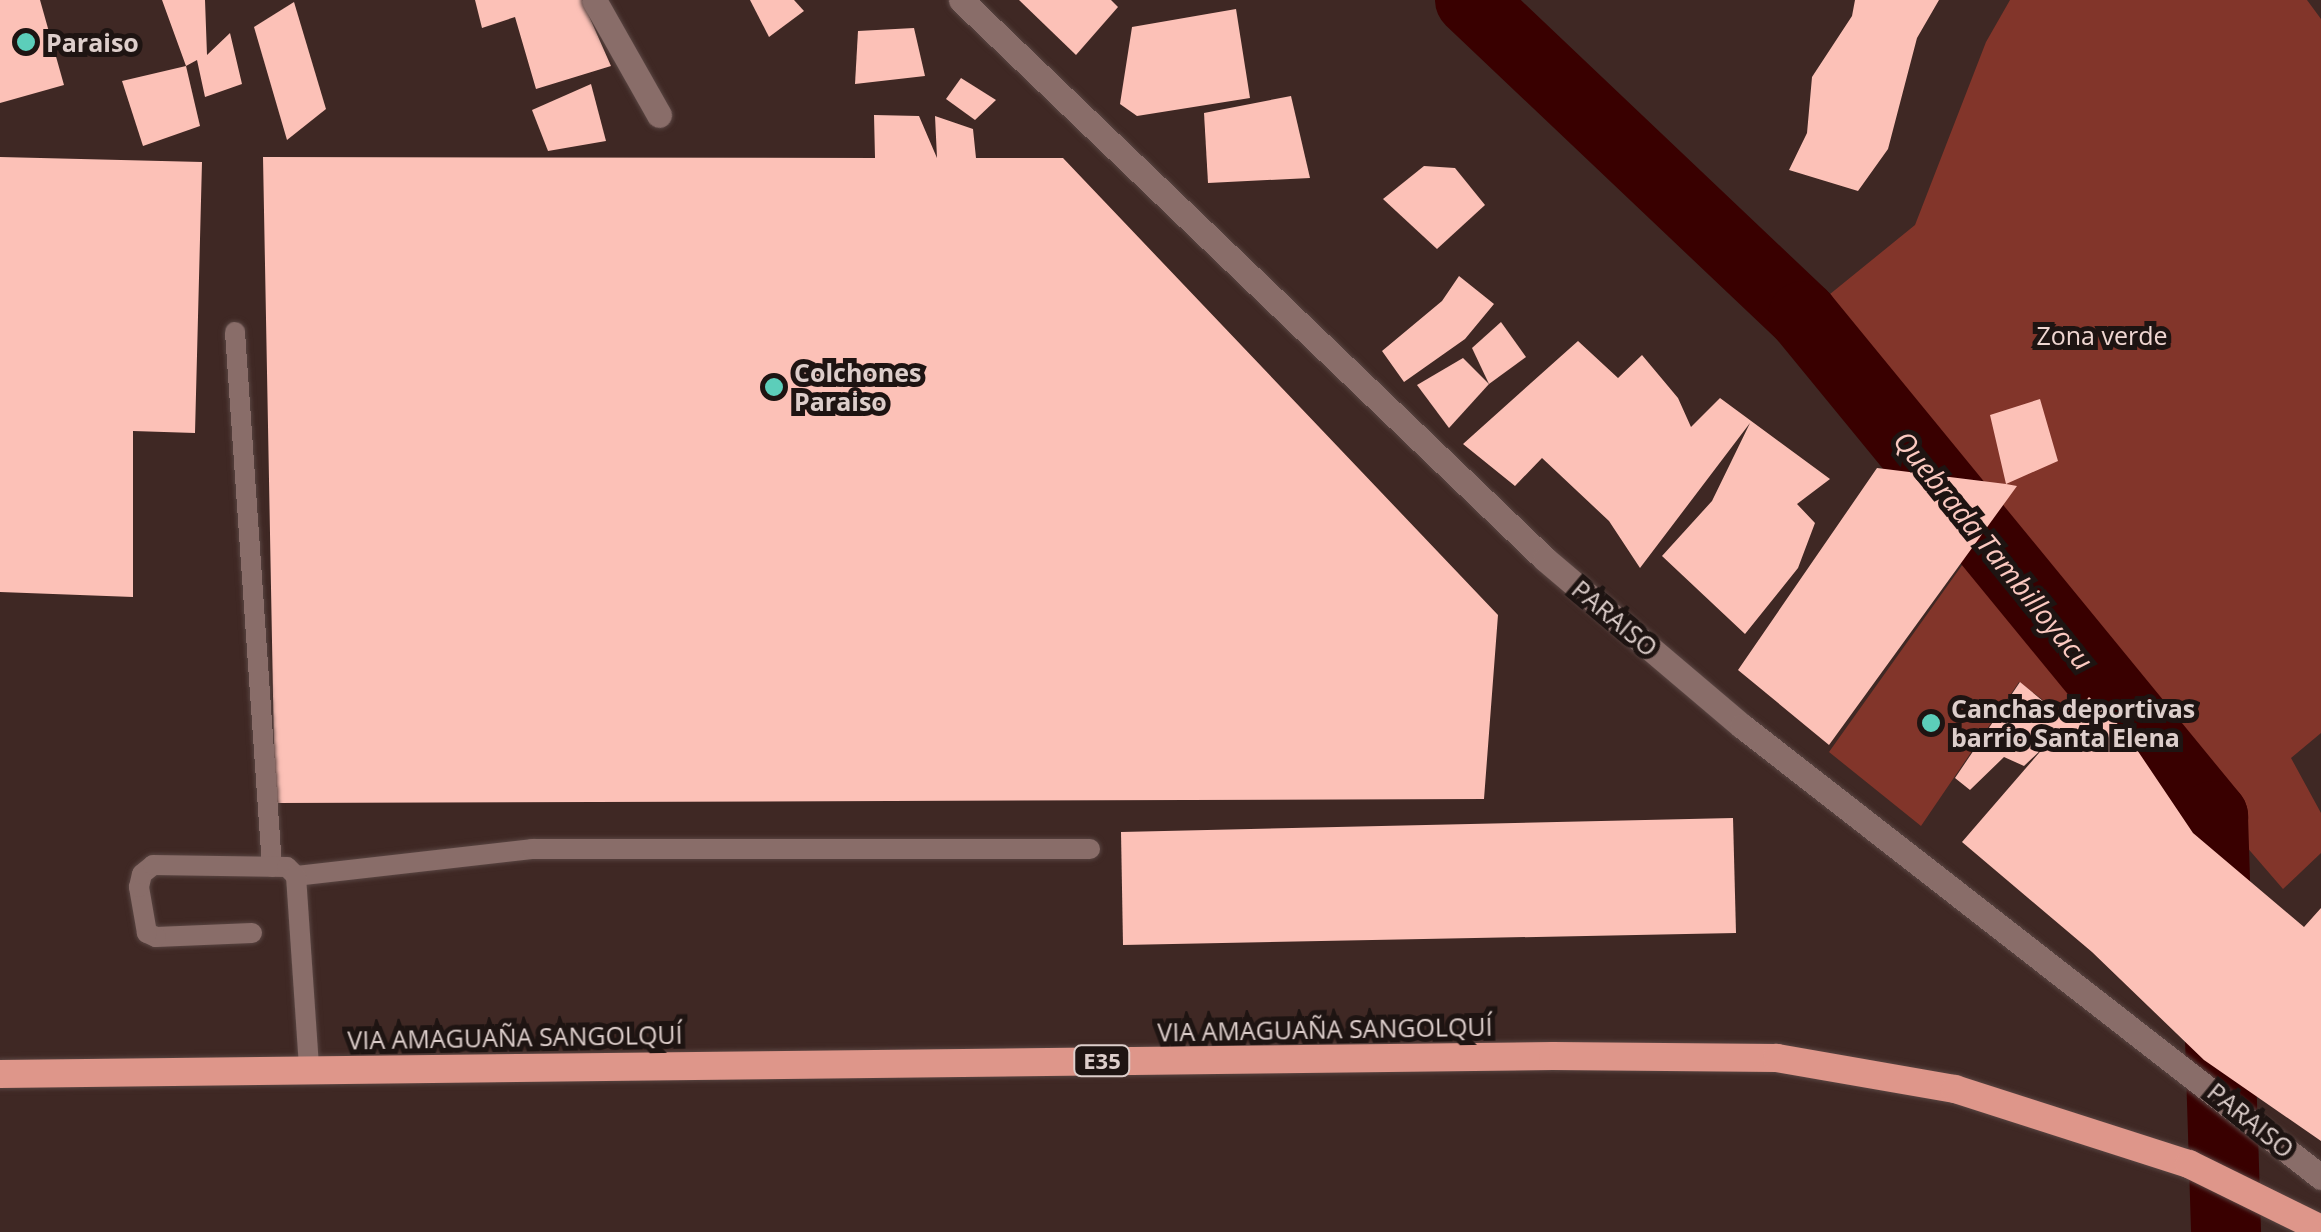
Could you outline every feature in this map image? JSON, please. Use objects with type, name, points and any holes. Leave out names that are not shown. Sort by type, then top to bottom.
[{"type":"highway","name":"VIA AMAGUAÑA SANGOLQUÍ","points":[[0,1074],[1554,1056],[1778,1058],[1955,1089],[2189,1164],[2321,1230]]},
{"type":"street","points":[[594,0],[658,115]]},
{"type":"street","name":"PARAISO","points":[[961,0],[1545,559],[1742,726],[2321,1177]]},
{"type":"lane","points":[[235,332],[272,867]]},
{"type":"lane","points":[[296,876],[532,849],[1090,849]]},
{"type":"lane","points":[[252,933],[156,937],[148,933],[138,887],[142,874],[153,865],[287,867],[296,876],[309,1069]]},
{"type":"green space","name":"Zona verde","points":[[2010,0],[2307,0],[2321,19],[2321,733],[2291,758],[2321,813],[2321,853],[2283,889],[2098,675],[2068,719],[2019,682],[1921,826],[1829,752],[1985,533],[1803,316],[1915,225],[1986,42]]},
{"type":"building","name":"Paraiso","points":[[0,0],[40,0],[64,85],[0,103]]},
{"type":"building","points":[[162,0],[205,0],[207,55],[230,33],[242,84],[205,97],[197,60],[186,66]]},
{"type":"building","points":[[475,0],[582,0],[611,66],[536,89],[515,17],[482,28]]},
{"type":"building","points":[[750,0],[794,0],[804,11],[769,37]]},
{"type":"building","points":[[1019,0],[1111,0],[1118,7],[1076,55]]},
{"type":"building","points":[[1855,0],[1939,0],[1917,38],[1888,149],[1858,191],[1789,170],[1807,133],[1812,77],[1852,16]]},
{"type":"building","points":[[294,2],[326,109],[287,140],[254,27]]},
{"type":"building","points":[[1236,9],[1250,98],[1137,116],[1120,104],[1132,27]]},
{"type":"building","points":[[914,28],[925,76],[855,84],[858,31]]},
{"type":"building","points":[[186,66],[200,126],[143,146],[122,81]]},
{"type":"building","points":[[961,78],[996,100],[975,120],[946,99]]},
{"type":"building","points":[[591,84],[606,141],[548,151],[532,110]]},
{"type":"building","points":[[1291,96],[1310,178],[1208,183],[1204,113]]},
{"type":"building","name":"Colchones Paraiso","points":[[874,115],[919,116],[937,158],[935,116],[973,129],[976,158],[1063,158],[1498,615],[1484,799],[275,803],[263,157],[875,158]]},
{"type":"building","points":[[0,157],[202,162],[195,433],[133,431],[133,597],[0,592]]},
{"type":"building","points":[[1424,166],[1455,168],[1485,205],[1437,249],[1383,199]]},
{"type":"building","points":[[1459,276],[1494,304],[1465,339],[1404,382],[1382,351],[1442,301]]},
{"type":"building","points":[[1501,322],[1526,357],[1489,384],[1472,348]]},
{"type":"building","points":[[1578,341],[1618,378],[1642,355],[1678,398],[1691,427],[1720,398],[1830,479],[1797,504],[1815,523],[1798,568],[1745,634],[1662,556],[1712,501],[1750,423],[1640,568],[1609,521],[1542,458],[1515,486],[1463,444]]},
{"type":"building","points":[[1463,358],[1489,384],[1449,428],[1417,385]]},
{"type":"building","points":[[2040,399],[2058,461],[2006,484],[1990,415]]},
{"type":"building","points":[[1877,468],[2017,486],[1829,745],[1738,670]]},
{"type":"building","points":[[2020,682],[2067,721],[2089,697],[2123,729],[2193,833],[2304,927],[2321,908],[2321,1141],[2204,1060],[2092,952],[1962,842],[2045,746],[2024,766],[2004,757],[1970,790],[1955,778]]},
{"type":"building","points":[[1733,818],[1736,933],[1123,945],[1121,832]]},
{"type":"waterway","name":"Quebrada Tambilloyacu","points":[[1470,0],[1803,316],[2213,816],[2226,1232]]},
{"type":"place","name":"Paraiso","points":[[26,42]]},
{"type":"place","name":"Colchones Paraiso","points":[[774,387]]},
{"type":"place","name":"Canchas deportivas barrio Santa Elena","points":[[1931,723]]}]
